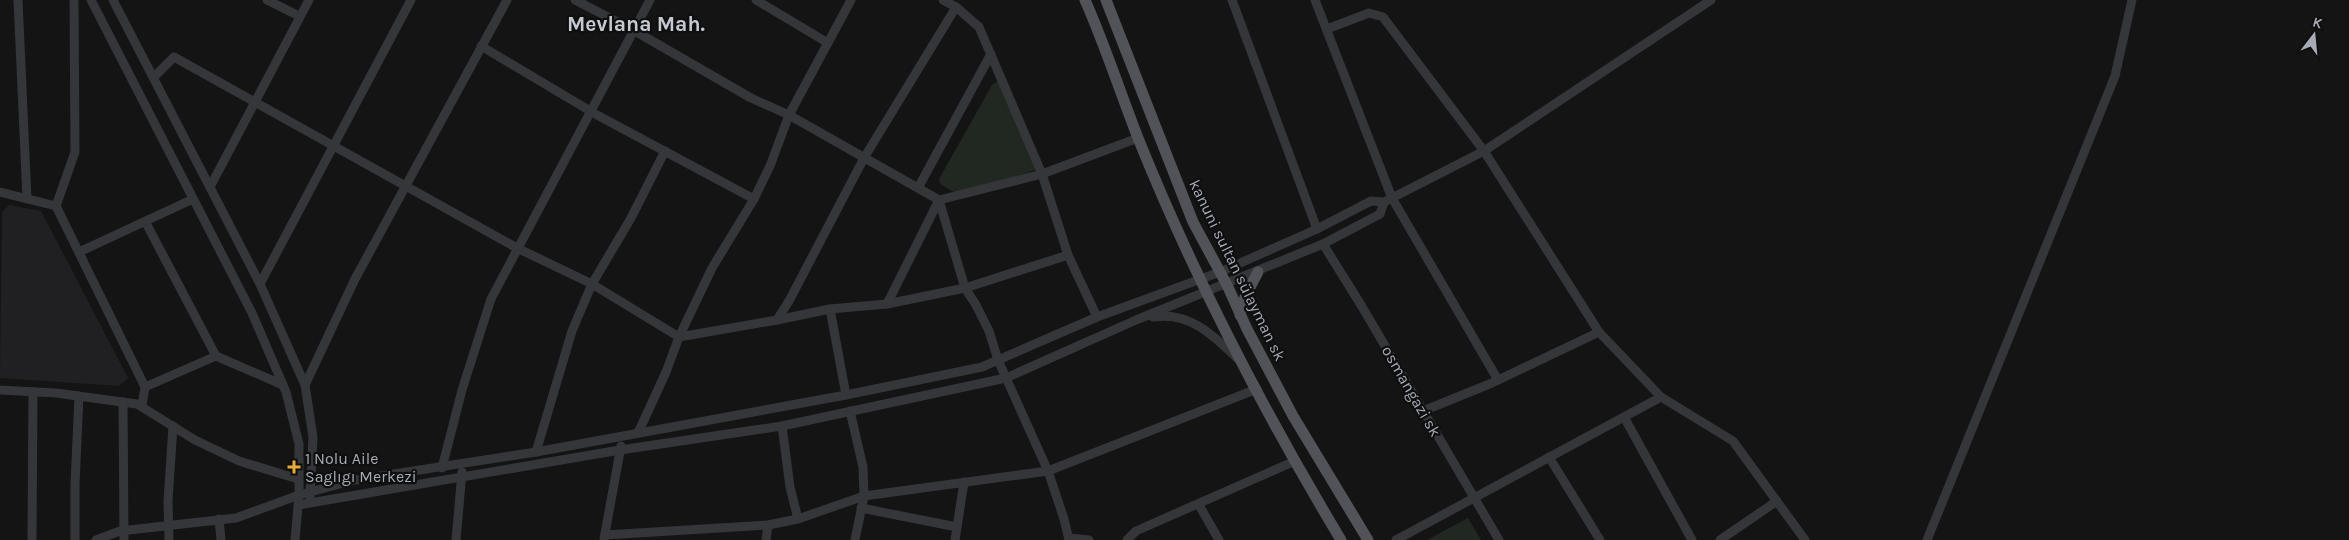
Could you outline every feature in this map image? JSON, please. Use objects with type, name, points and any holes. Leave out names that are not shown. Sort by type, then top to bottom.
[{"type":"main road","points":[[1085,0],[1138,138],[1206,292],[1295,462],[1341,540]]},
{"type":"main road","name":"kanuni sultan sülayman sk","points":[[1106,0],[1193,222],[1227,285],[1240,316],[1294,416],[1368,540]]},
{"type":"main road","points":[[1240,316],[1245,297],[1258,272]]},
{"type":"street","points":[[18,0],[26,199]]},
{"type":"street","points":[[74,0],[76,152],[56,206],[145,387],[142,406]]},
{"type":"street","points":[[91,0],[252,313],[283,385],[299,444],[299,500],[295,540]]},
{"type":"street","points":[[267,0],[299,16]]},
{"type":"street","points":[[210,187],[309,0]]},
{"type":"street","points":[[260,284],[411,0]]},
{"type":"street","points":[[575,0],[633,30],[751,98],[789,115],[939,200],[965,288],[984,322],[998,360],[1048,471],[1069,539],[1089,540]]},
{"type":"street","points":[[442,468],[462,390],[491,299],[516,248],[559,173],[650,0]]},
{"type":"street","points":[[756,0],[828,43]]},
{"type":"street","points":[[638,433],[666,372],[679,337],[712,268],[754,199],[770,166],[789,115],[851,0]]},
{"type":"street","points":[[943,0],[956,7],[979,27],[1042,174],[1068,254],[1097,317]]},
{"type":"street","points":[[1232,0],[1317,229]]},
{"type":"street","points":[[1315,0],[1388,200],[1498,380]]},
{"type":"street","points":[[96,540],[168,526],[236,518],[299,500],[310,492],[355,480],[536,452],[846,395],[982,366],[1097,317],[1220,272],[1317,229],[1371,201],[1388,200],[1484,150],[1711,0]]},
{"type":"street","points":[[1927,540],[2115,76],[2132,0]]},
{"type":"street","points":[[115,1],[260,284],[305,385],[313,438],[310,502]]},
{"type":"street","points":[[305,385],[355,280],[481,46],[503,1]]},
{"type":"street","points":[[777,320],[790,301],[864,158],[956,7]]},
{"type":"street","points":[[1327,29],[1369,13],[1383,18],[1484,150],[1598,332],[1661,397],[1733,441],[1805,540]]},
{"type":"street","points":[[481,46],[591,111],[754,199]]},
{"type":"street","points":[[918,188],[991,54]]},
{"type":"street","points":[[154,77],[174,57],[516,248],[592,284],[679,337],[830,310],[888,304],[965,288],[1068,254]]},
{"type":"street","points":[[888,304],[939,200],[1042,174],[1138,138]]},
{"type":"street","points":[[536,452],[572,331],[592,284],[631,218],[665,151]]},
{"type":"street","points":[[0,192],[56,206]]},
{"type":"street","points":[[79,252],[193,199]]},
{"type":"street","points":[[299,500],[310,502],[620,450],[782,426],[1006,378],[1136,320],[1227,285],[1323,244],[1380,214],[1388,200]]},
{"type":"street","points":[[146,222],[216,356],[283,385]]},
{"type":"street","name":"osmangazi sk","points":[[1323,244],[1499,540]]},
{"type":"street","points":[[830,310],[846,395]]},
{"type":"street","points":[[1136,320],[1166,315],[1193,322],[1212,334],[1246,367]]},
{"type":"street","points":[[1423,411],[1498,380],[1598,332]]},
{"type":"street","points":[[145,387],[216,356]]},
{"type":"street","points":[[623,436],[604,537],[768,525],[798,519],[864,496],[1048,471],[1257,389]]},
{"type":"street","points":[[0,390],[79,396],[142,406],[195,440],[239,461],[298,480]]},
{"type":"street","points":[[32,540],[33,392]]},
{"type":"street","points":[[75,540],[79,396]]},
{"type":"street","points":[[1396,540],[1661,397]]},
{"type":"street","points":[[123,402],[124,535]]},
{"type":"street","points":[[850,411],[863,467],[864,496],[855,540]]},
{"type":"street","points":[[1624,417],[1692,540]]},
{"type":"street","points":[[169,540],[173,426]]},
{"type":"street","points":[[782,426],[790,487],[798,519]]},
{"type":"street","points":[[1549,457],[1600,540]]},
{"type":"street","points":[[1127,540],[1136,531],[1295,462]]},
{"type":"street","points":[[456,540],[463,464]]},
{"type":"street","points":[[955,540],[964,482]]},
{"type":"street","points":[[1720,540],[1777,501]]},
{"type":"street","points":[[1199,505],[1219,540]]},
{"type":"street","points":[[861,508],[957,527]]},
{"type":"street","points":[[219,520],[221,540]]},
{"type":"street","points":[[766,540],[768,525]]},
{"type":"shaded area","points":[[999,80],[1038,169],[959,195],[940,184],[939,179],[992,85]]},
{"type":"shaded area","points":[[9,205],[41,211],[128,378],[119,386],[0,378],[2,212]]},
{"type":"shaded area","points":[[1468,518],[1481,540],[1427,540]]},
{"type":"place","name":"1 Nolu Aile Saglıgı Merkezi","points":[[294,467]]},
{"type":"district","name":"Mevlana Mah.","points":[[636,24]]}]
